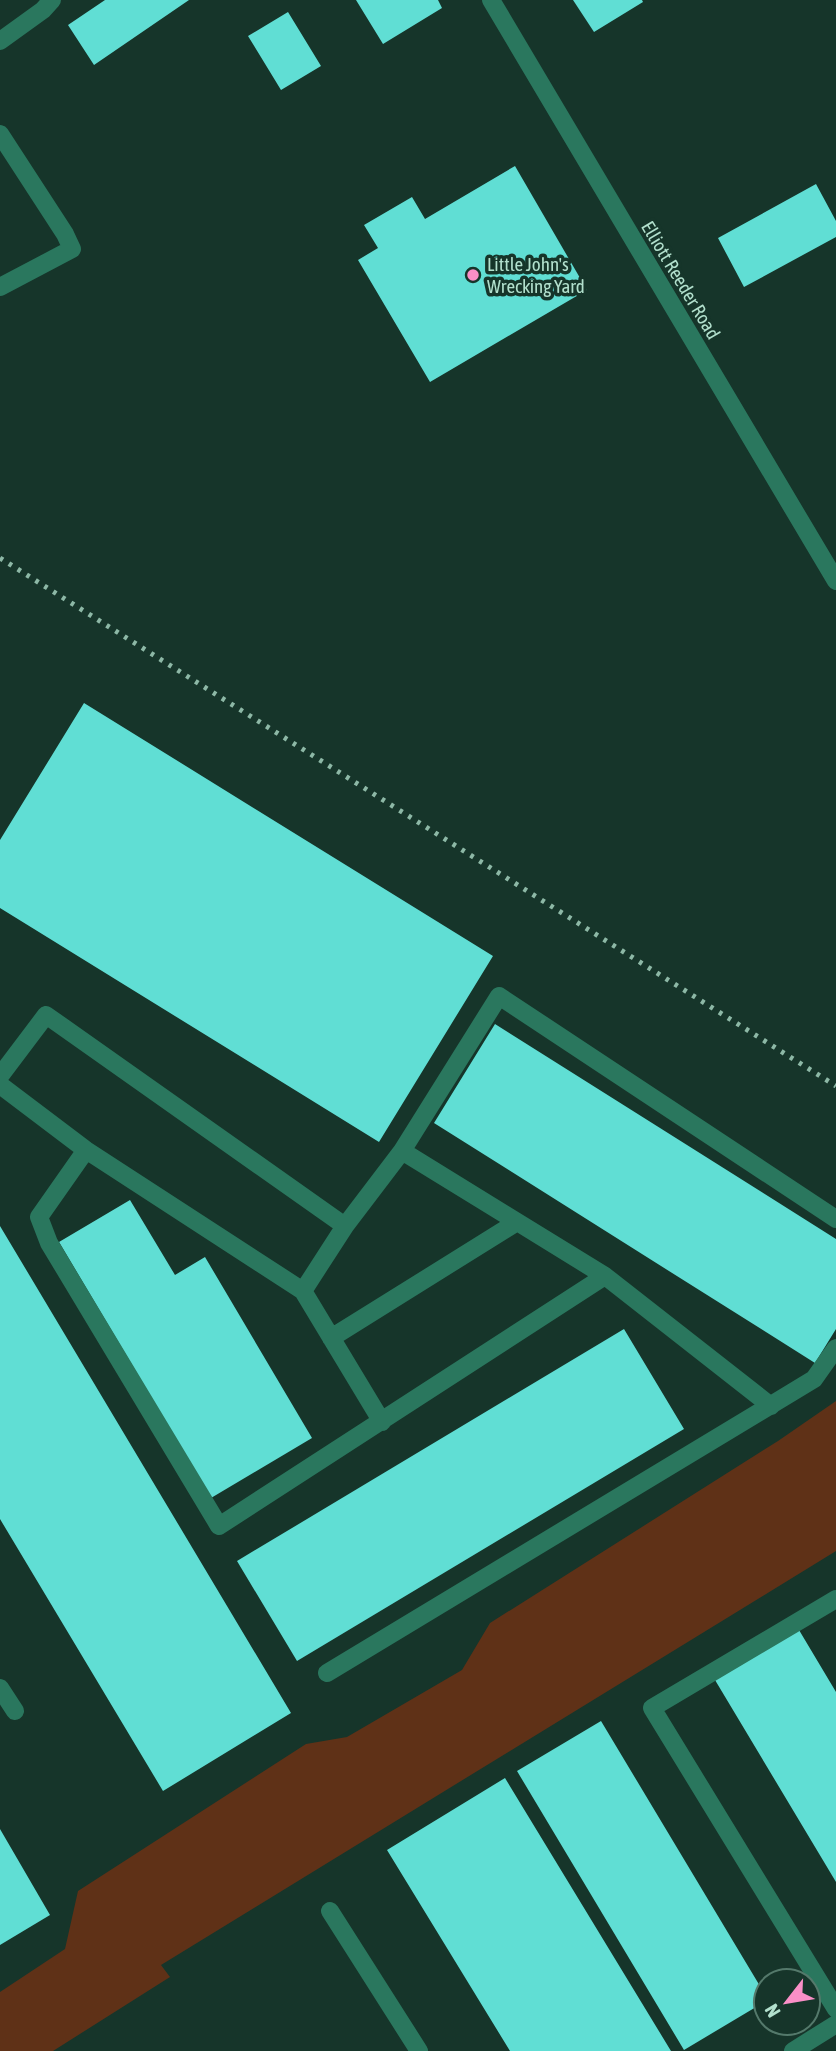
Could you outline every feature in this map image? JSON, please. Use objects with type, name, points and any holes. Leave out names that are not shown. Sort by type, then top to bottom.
[{"type":"street","points":[[0,41],[43,10],[52,0]]},
{"type":"street","name":"Elliott Reeder Road","points":[[491,0],[836,581]]},
{"type":"street","points":[[0,134],[72,249],[0,287]]},
{"type":"street","points":[[303,1292],[345,1226],[402,1151],[499,996],[836,1219]]},
{"type":"street","points":[[0,1076],[46,1015],[345,1226]]},
{"type":"street","points":[[0,1085],[86,1150],[303,1292],[382,1422]]},
{"type":"street","points":[[86,1150],[39,1217],[49,1242],[219,1526],[605,1276]]},
{"type":"street","points":[[402,1151],[605,1276],[771,1406]]},
{"type":"street","points":[[331,1338],[517,1222]]},
{"type":"street","points":[[327,1673],[814,1379],[836,1348]]},
{"type":"street","points":[[836,1599],[652,1708],[836,2009]]},
{"type":"street","points":[[0,1688],[15,1711]]},
{"type":"street","points":[[331,1911],[419,2051]]},
{"type":"street","points":[[793,2051],[836,2024]]},
{"type":"shaded area","points":[[836,1401],[836,1551],[161,1965],[170,1977],[53,2051],[0,2051],[0,1992],[65,1949],[78,1891],[306,1744],[347,1737],[462,1670],[490,1623],[778,1441]]},
{"type":"building","points":[[105,0],[189,0],[94,65],[68,25]]},
{"type":"building","points":[[356,0],[438,0],[442,8],[383,44]]},
{"type":"building","points":[[573,0],[642,0],[643,2],[594,32]]},
{"type":"building","points":[[288,12],[321,66],[281,90],[248,36]]},
{"type":"building","name":"Little John's Wrecking Yard","points":[[515,166],[587,290],[430,382],[358,260],[378,248],[364,225],[412,197],[425,219]]},
{"type":"building","points":[[816,184],[836,221],[836,237],[744,287],[718,238]]},
{"type":"building","points":[[84,703],[493,956],[379,1142],[0,908],[0,840]]},
{"type":"building","points":[[495,1024],[836,1239],[836,1329],[815,1363],[434,1123]]},
{"type":"building","points":[[130,1200],[175,1275],[205,1257],[312,1438],[211,1498],[59,1242]]},
{"type":"building","points":[[0,1226],[291,1713],[163,1791],[0,1519]]},
{"type":"building","points":[[624,1329],[684,1429],[297,1661],[237,1561]]},
{"type":"building","points":[[799,1630],[836,1692],[836,1882],[715,1680]]},
{"type":"building","points":[[601,1721],[752,1973],[752,2009],[684,2050],[517,1771]]},
{"type":"building","points":[[505,1778],[671,2051],[510,2051],[387,1850]]},
{"type":"building","points":[[0,1829],[50,1915],[0,1945]]},
{"type":"railway","points":[[0,558],[836,1086]]},
{"type":"place","name":"Little John's Wrecking Yard","points":[[473,275]]}]
